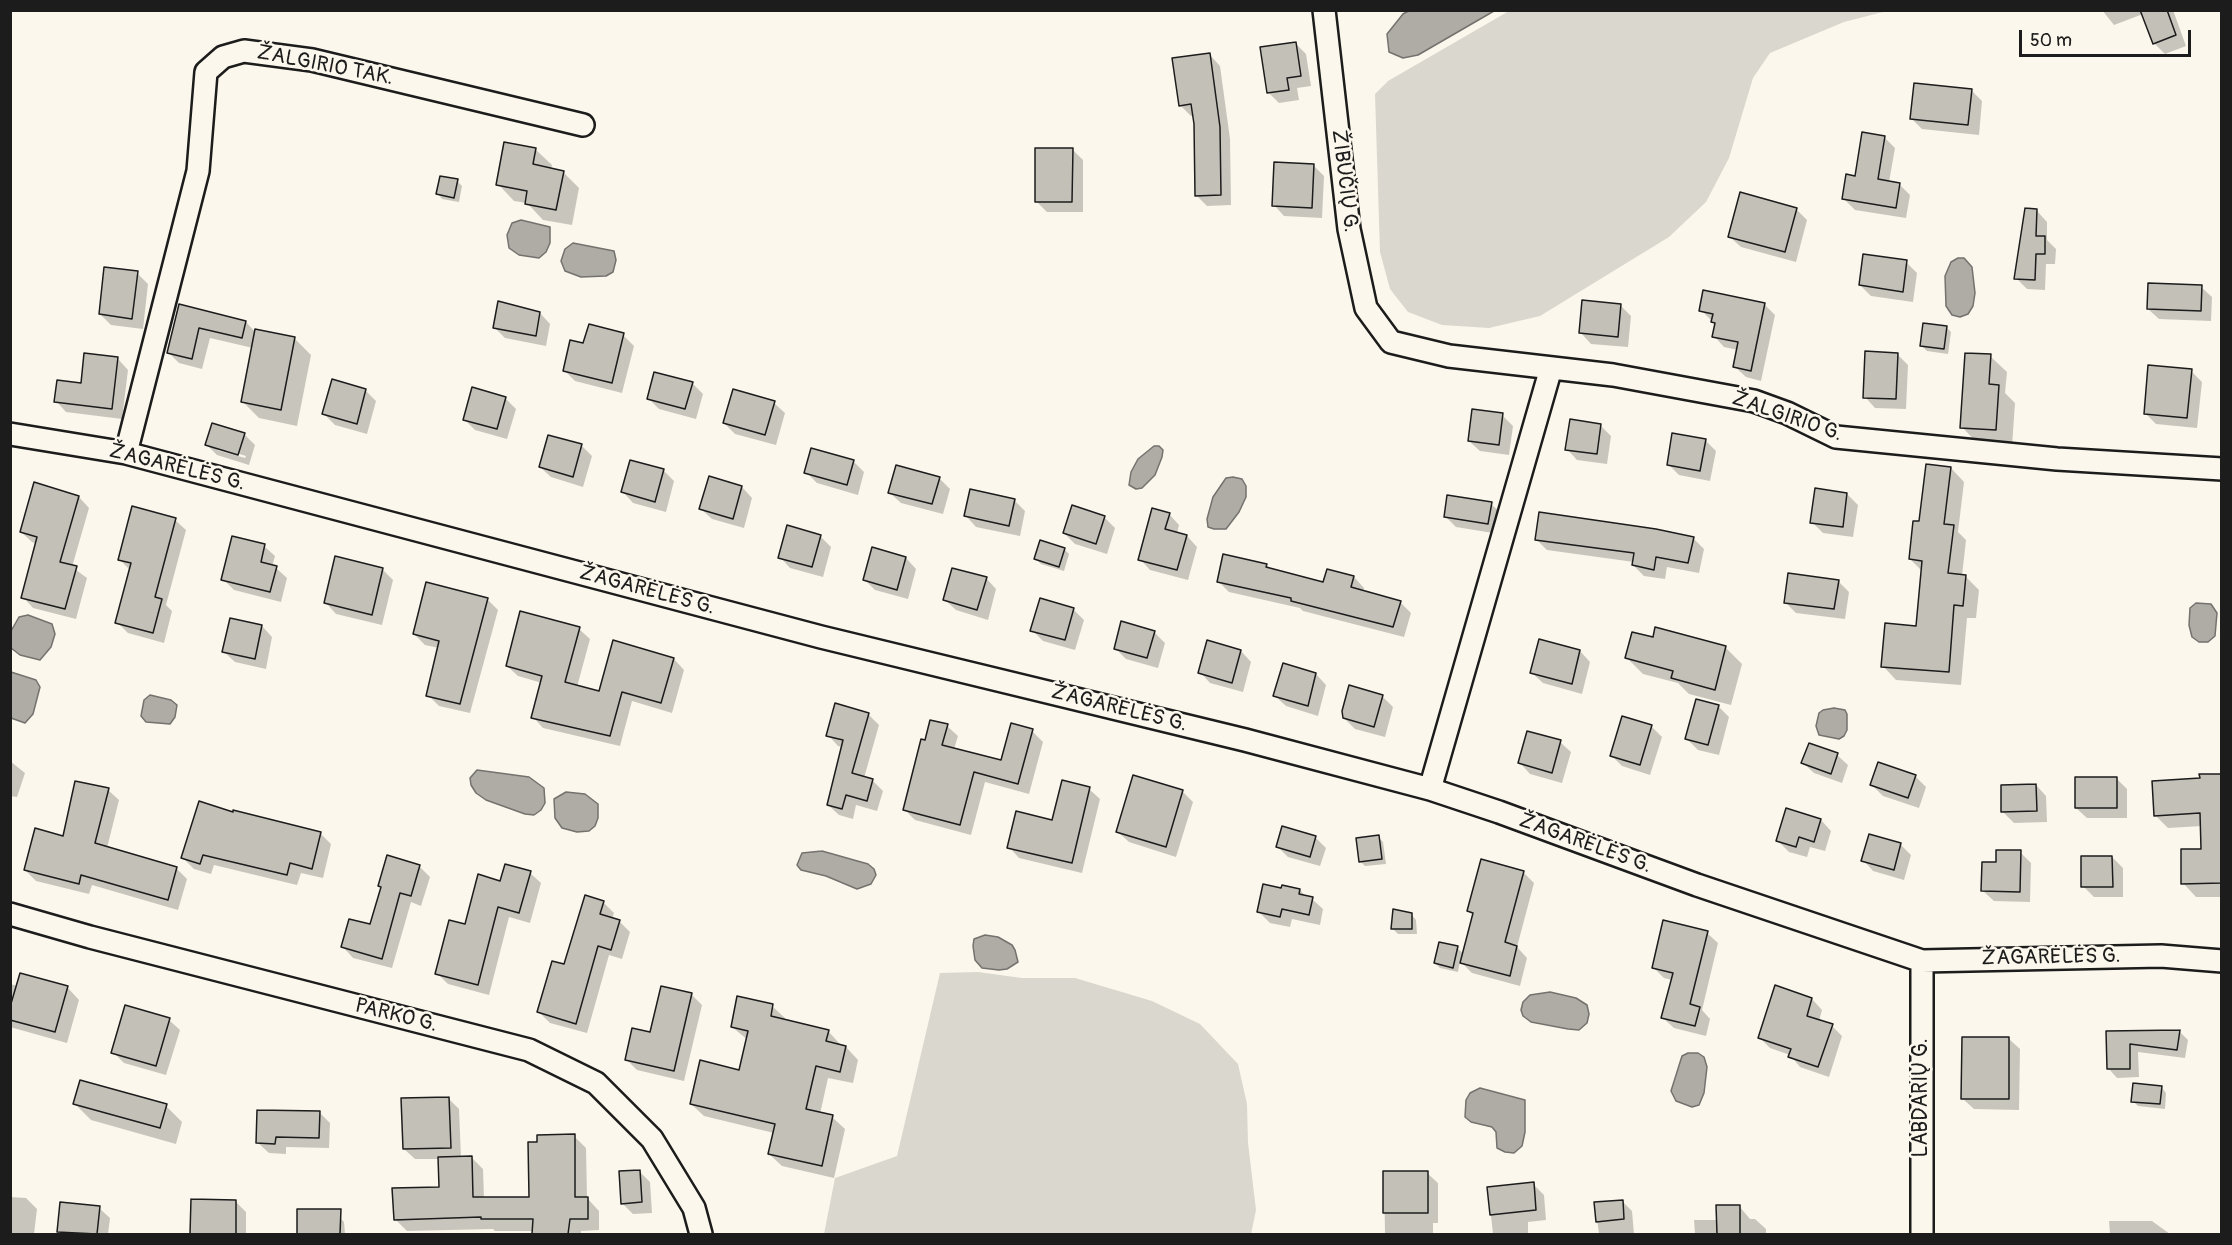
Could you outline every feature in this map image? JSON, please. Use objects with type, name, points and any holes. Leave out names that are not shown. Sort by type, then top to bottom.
[{"type":"street","name":"ŽIBUČIŲ G.","points":[[1324,10],[1349,229],[1366,308],[1391,342]]},
{"type":"street","name":"ŽALGIRIO TAK.","points":[[126,453],[198,171],[206,72],[223,57],[244,51],[312,60],[583,125]]},
{"type":"street","name":"ŽALGIRIO G.","points":[[1391,342],[1449,356],[1613,375],[1754,401],[1787,413],[1836,437],[2057,459],[2222,469]]},
{"type":"street","points":[[1430,789],[1551,368]]},
{"type":"street","name":"ŽAGARĖLĖS G.","points":[[10,434],[126,453],[821,637],[1245,740],[1430,789],[1697,885],[1922,961],[2161,956],[2222,961]]},
{"type":"street","name":"PARKO G.","points":[[10,914],[90,938],[529,1050],[597,1083],[652,1139],[694,1208],[700,1234]]},
{"type":"street","name":"LABDARIŲ G.","points":[[1922,961],[1922,1234]]},
{"type":"shaded area","points":[[1410,10],[1494,11],[1418,55],[1403,58],[1389,52],[1387,34],[1403,14]]},
{"type":"shaded area","points":[[1509,11],[1887,11],[1844,22],[1770,53],[1753,78],[1729,158],[1706,202],[1669,237],[1540,316],[1489,328],[1442,325],[1408,312],[1390,289],[1380,252],[1375,94],[1388,81]]},
{"type":"shaded area","points":[[521,220],[550,227],[550,243],[546,252],[539,258],[519,255],[509,248],[507,235],[512,223]]},
{"type":"shaded area","points":[[573,243],[614,251],[616,260],[613,272],[606,276],[581,277],[565,271],[561,261],[565,249]]},
{"type":"shaded area","points":[[1964,258],[1972,267],[1975,293],[1973,306],[1968,314],[1960,317],[1952,315],[1946,306],[1945,276],[1951,262]]},
{"type":"shaded area","points":[[1154,446],[1159,446],[1163,450],[1155,475],[1142,488],[1136,489],[1129,485],[1131,472],[1138,459]]},
{"type":"shaded area","points":[[1226,478],[1242,479],[1246,486],[1246,497],[1239,512],[1226,529],[1208,527],[1207,519],[1213,497]]},
{"type":"shaded area","points":[[2196,603],[2211,604],[2217,613],[2215,636],[2208,642],[2199,642],[2192,637],[2189,625],[2190,608]]},
{"type":"shaded area","points":[[28,615],[52,624],[55,634],[51,647],[40,660],[20,655],[11,648],[11,631],[19,617]]},
{"type":"shaded area","points":[[11,672],[36,680],[40,687],[33,714],[25,723],[11,718]]},
{"type":"shaded area","points":[[150,695],[171,700],[177,705],[175,717],[170,724],[146,722],[141,716],[144,700]]},
{"type":"shaded area","points":[[1834,708],[1845,710],[1847,714],[1847,730],[1839,739],[1819,735],[1816,726],[1819,713]]},
{"type":"shaded area","points":[[477,770],[529,777],[544,788],[545,803],[534,815],[486,800],[476,793],[471,785],[470,778]]},
{"type":"shaded area","points":[[566,792],[585,794],[598,804],[598,818],[595,826],[589,831],[577,832],[562,828],[555,818],[554,799]]},
{"type":"shaded area","points":[[822,851],[868,864],[874,869],[876,875],[871,884],[857,889],[826,876],[801,870],[797,865],[802,853]]},
{"type":"shaded area","points":[[985,935],[998,937],[1012,945],[1018,962],[1007,969],[982,968],[975,960],[973,946],[974,939]]},
{"type":"shaded area","points":[[978,972],[1022,978],[1075,978],[1152,1001],[1200,1024],[1238,1064],[1247,1104],[1248,1143],[1256,1210],[1251,1234],[824,1234],[835,1178],[897,1156],[940,973]]},
{"type":"shaded area","points":[[1550,992],[1576,998],[1587,1005],[1589,1014],[1587,1023],[1579,1030],[1568,1029],[1531,1022],[1523,1016],[1521,1010],[1523,1002],[1530,995]]},
{"type":"shaded area","points":[[1688,1053],[1698,1053],[1704,1057],[1707,1067],[1704,1093],[1699,1105],[1692,1107],[1676,1101],[1671,1091],[1682,1056]]},
{"type":"shaded area","points":[[1480,1088],[1525,1100],[1525,1132],[1522,1146],[1514,1153],[1497,1148],[1496,1132],[1492,1127],[1471,1122],[1465,1117],[1466,1100],[1470,1093]]},
{"type":"building","points":[[2140,10],[2167,10],[2176,35],[2153,44]]},
{"type":"building","points":[[1296,42],[1301,76],[1287,78],[1289,90],[1267,93],[1260,47]]},
{"type":"building","points":[[1210,53],[1220,127],[1221,195],[1195,196],[1194,124],[1191,104],[1179,106],[1172,58]]},
{"type":"building","points":[[1914,83],[1972,89],[1968,125],[1910,119]]},
{"type":"building","points":[[1862,132],[1885,136],[1878,179],[1900,183],[1896,208],[1842,199],[1846,174],[1855,176]]},
{"type":"building","points":[[504,142],[536,148],[533,164],[564,171],[556,210],[525,204],[527,191],[496,185]]},
{"type":"building","points":[[1035,148],[1073,148],[1072,202],[1035,202]]},
{"type":"building","points":[[1274,162],[1314,164],[1312,208],[1272,206]]},
{"type":"building","points":[[440,176],[458,179],[454,198],[436,194]]},
{"type":"building","points":[[1740,192],[1797,208],[1785,252],[1728,237]]},
{"type":"building","points":[[2025,208],[2037,209],[2036,236],[2045,236],[2045,254],[2036,254],[2035,280],[2014,279]]},
{"type":"building","points":[[1863,254],[1907,260],[1903,292],[1859,285]]},
{"type":"building","points":[[104,267],[138,271],[132,319],[99,314]]},
{"type":"building","points":[[2148,283],[2202,285],[2201,311],[2147,309]]},
{"type":"building","points":[[1703,290],[1765,303],[1751,371],[1733,367],[1738,342],[1712,337],[1715,323],[1711,322],[1713,314],[1699,311]]},
{"type":"building","points":[[1582,300],[1621,304],[1618,337],[1579,333]]},
{"type":"building","points":[[498,301],[540,312],[536,336],[493,328]]},
{"type":"building","points":[[179,304],[246,321],[242,338],[199,328],[192,359],[167,353]]},
{"type":"building","points":[[1923,323],[1947,326],[1944,349],[1920,346]]},
{"type":"building","points":[[589,324],[624,333],[612,383],[563,371],[570,340],[583,343]]},
{"type":"building","points":[[255,329],[295,337],[281,410],[241,402]]},
{"type":"building","points":[[1865,351],[1898,353],[1896,399],[1863,398]]},
{"type":"building","points":[[84,353],[118,357],[112,409],[54,402],[57,380],[81,383]]},
{"type":"building","points":[[1965,353],[1991,354],[1989,384],[1999,385],[1996,430],[1960,428]]},
{"type":"building","points":[[2148,365],[2192,369],[2187,418],[2144,414]]},
{"type":"building","points":[[654,372],[693,382],[685,409],[647,399]]},
{"type":"building","points":[[332,379],[366,389],[357,424],[322,414]]},
{"type":"building","points":[[472,387],[506,397],[497,429],[463,420]]},
{"type":"building","points":[[733,389],[775,401],[765,435],[723,423]]},
{"type":"building","points":[[1472,409],[1503,413],[1499,445],[1468,441]]},
{"type":"building","points":[[1570,419],[1601,424],[1597,454],[1565,450]]},
{"type":"building","points":[[212,423],[245,433],[238,455],[205,445]]},
{"type":"building","points":[[1672,433],[1706,439],[1700,471],[1667,465]]},
{"type":"building","points":[[548,435],[582,444],[573,477],[539,467]]},
{"type":"building","points":[[811,448],[854,460],[847,485],[804,473]]},
{"type":"building","points":[[630,460],[664,469],[655,502],[621,492]]},
{"type":"building","points":[[1926,464],[1951,467],[1944,524],[1954,525],[1948,573],[1966,575],[1963,606],[1954,605],[1949,672],[1881,667],[1885,623],[1916,626],[1922,561],[1909,559],[1913,521],[1919,521]]},
{"type":"building","points":[[896,465],[940,477],[932,504],[888,493]]},
{"type":"building","points":[[709,476],[742,486],[733,519],[699,509]]},
{"type":"building","points":[[34,482],[79,496],[60,562],[77,566],[65,609],[21,598],[37,537],[20,532]]},
{"type":"building","points":[[1815,488],[1847,493],[1843,527],[1810,523]]},
{"type":"building","points":[[970,489],[1015,499],[1009,526],[964,516]]},
{"type":"building","points":[[1447,495],[1492,502],[1488,524],[1444,517]]},
{"type":"building","points":[[1072,505],[1105,516],[1096,544],[1063,533]]},
{"type":"building","points":[[132,506],[176,518],[155,597],[162,599],[153,633],[115,623],[131,563],[118,560]]},
{"type":"building","points":[[1152,508],[1170,513],[1165,529],[1187,535],[1177,570],[1138,560]]},
{"type":"building","points":[[1539,512],[1656,529],[1694,537],[1688,563],[1656,557],[1654,570],[1632,565],[1634,553],[1535,540]]},
{"type":"building","points":[[787,525],[821,535],[812,567],[778,558]]},
{"type":"building","points":[[232,536],[265,544],[261,562],[277,566],[270,592],[221,580]]},
{"type":"building","points":[[1040,540],[1065,548],[1059,567],[1034,559]]},
{"type":"building","points":[[872,547],[906,557],[897,590],[863,580]]},
{"type":"building","points":[[1223,554],[1267,564],[1266,567],[1323,582],[1327,569],[1354,576],[1351,587],[1401,601],[1393,627],[1291,601],[1291,598],[1217,582]]},
{"type":"building","points":[[335,556],[383,568],[372,615],[324,603]]},
{"type":"building","points":[[952,568],[987,577],[977,610],[943,600]]},
{"type":"building","points":[[1788,573],[1839,580],[1834,609],[1784,603]]},
{"type":"building","points":[[426,582],[488,598],[460,704],[426,696],[439,641],[413,634]]},
{"type":"building","points":[[1040,598],[1074,608],[1065,640],[1030,631]]},
{"type":"building","points":[[520,611],[580,627],[565,682],[599,691],[613,640],[674,658],[661,703],[622,692],[610,736],[531,718],[542,676],[506,666]]},
{"type":"building","points":[[230,618],[262,625],[255,659],[222,652]]},
{"type":"building","points":[[1121,621],[1155,631],[1147,658],[1114,649]]},
{"type":"building","points":[[1655,627],[1726,646],[1715,690],[1671,678],[1673,671],[1625,658],[1632,632],[1653,637]]},
{"type":"building","points":[[1539,639],[1580,650],[1572,684],[1530,673]]},
{"type":"building","points":[[1207,640],[1241,650],[1232,683],[1198,673]]},
{"type":"building","points":[[1283,663],[1316,673],[1308,706],[1273,696]]},
{"type":"building","points":[[1349,685],[1383,695],[1374,727],[1343,718],[1342,711]]},
{"type":"building","points":[[1696,699],[1719,705],[1708,745],[1685,739]]},
{"type":"building","points":[[835,703],[869,713],[852,773],[873,779],[867,801],[846,795],[842,809],[827,805],[843,740],[826,736]]},
{"type":"building","points":[[1622,716],[1652,725],[1640,765],[1610,756]]},
{"type":"building","points":[[930,720],[948,724],[942,745],[1001,760],[1011,723],[1033,729],[1018,784],[974,772],[960,825],[903,810],[921,739],[925,740]]},
{"type":"building","points":[[1527,731],[1561,740],[1552,773],[1518,763]]},
{"type":"building","points":[[1809,743],[1838,753],[1831,774],[1801,763]]},
{"type":"building","points":[[1878,762],[1916,775],[1908,798],[1870,785]]},
{"type":"building","points":[[2199,774],[2222,774],[2222,883],[2181,884],[2181,849],[2201,849],[2200,813],[2154,816],[2152,781],[2200,778]]},
{"type":"building","points":[[1133,775],[1183,790],[1166,847],[1116,832]]},
{"type":"building","points":[[2075,777],[2117,777],[2117,808],[2075,808]]},
{"type":"building","points":[[1062,780],[1090,787],[1072,863],[1007,848],[1016,811],[1052,820]]},
{"type":"building","points":[[75,781],[109,788],[95,843],[177,867],[168,900],[81,875],[79,884],[24,870],[35,828],[63,836]]},
{"type":"building","points":[[2036,784],[2037,811],[2001,812],[2001,785]]},
{"type":"building","points":[[199,801],[233,812],[233,810],[321,832],[312,869],[290,863],[287,875],[203,855],[200,864],[181,858]]},
{"type":"building","points":[[1786,808],[1821,819],[1814,842],[1799,837],[1796,847],[1776,841]]},
{"type":"building","points":[[1282,826],[1316,836],[1310,857],[1276,847]]},
{"type":"building","points":[[1869,834],[1901,843],[1894,870],[1861,861]]},
{"type":"building","points":[[1379,835],[1382,859],[1359,862],[1356,838]]},
{"type":"building","points":[[1996,850],[2021,850],[2020,892],[1981,891],[1982,862],[1996,862]]},
{"type":"building","points":[[387,855],[420,865],[411,896],[400,893],[382,959],[341,947],[349,919],[370,924],[381,887],[378,886]]},
{"type":"building","points":[[2081,856],[2112,856],[2113,887],[2081,887]]},
{"type":"building","points":[[1481,859],[1524,871],[1505,942],[1517,946],[1510,976],[1460,963],[1473,913],[1467,911]]},
{"type":"building","points":[[505,864],[531,871],[519,913],[498,907],[478,985],[435,974],[449,920],[465,924],[478,874],[500,881]]},
{"type":"building","points":[[1263,884],[1300,889],[1299,894],[1313,897],[1309,915],[1282,909],[1280,917],[1257,912]]},
{"type":"building","points":[[585,895],[604,901],[600,914],[620,920],[611,950],[598,946],[576,1024],[537,1012],[552,961],[564,964]]},
{"type":"building","points":[[1393,909],[1412,913],[1412,929],[1391,929]]},
{"type":"building","points":[[1663,920],[1708,931],[1690,1004],[1700,1007],[1695,1026],[1661,1018],[1673,973],[1652,968]]},
{"type":"building","points":[[1439,942],[1458,946],[1453,968],[1434,963]]},
{"type":"building","points":[[20,973],[68,986],[55,1032],[10,1020],[10,1007]]},
{"type":"building","points":[[1775,985],[1812,998],[1807,1016],[1833,1024],[1818,1067],[1788,1057],[1791,1049],[1758,1038]]},
{"type":"building","points":[[661,986],[692,993],[674,1071],[625,1060],[632,1028],[650,1032]]},
{"type":"building","points":[[737,996],[773,1004],[771,1016],[829,1030],[826,1041],[846,1046],[840,1072],[816,1066],[806,1109],[833,1115],[822,1166],[768,1154],[775,1124],[690,1104],[700,1060],[739,1070],[748,1031],[731,1027]]},
{"type":"building","points":[[125,1005],[170,1018],[156,1066],[111,1053]]},
{"type":"building","points":[[2180,1030],[2177,1050],[2130,1044],[2130,1069],[2107,1069],[2106,1031]]},
{"type":"building","points":[[1962,1037],[2009,1037],[2009,1099],[1961,1099]]},
{"type":"building","points":[[80,1080],[167,1104],[160,1128],[73,1104]]},
{"type":"building","points":[[2133,1083],[2162,1086],[2160,1104],[2131,1102]]},
{"type":"building","points":[[449,1097],[451,1148],[403,1149],[401,1098]]},
{"type":"building","points":[[257,1110],[320,1111],[319,1138],[276,1137],[275,1144],[256,1143]]},
{"type":"building","points":[[575,1134],[575,1197],[588,1197],[588,1219],[570,1219],[568,1234],[532,1234],[533,1219],[481,1219],[481,1217],[394,1220],[392,1188],[439,1187],[438,1157],[472,1156],[473,1197],[529,1197],[528,1142],[537,1142],[537,1135]]},
{"type":"building","points":[[640,1170],[642,1202],[621,1204],[619,1171]]},
{"type":"building","points":[[1383,1171],[1428,1171],[1428,1213],[1383,1213]]},
{"type":"building","points":[[1534,1182],[1536,1210],[1490,1215],[1487,1187]]},
{"type":"building","points":[[191,1199],[236,1200],[236,1234],[190,1234]]},
{"type":"building","points":[[1623,1200],[1624,1219],[1596,1222],[1594,1202]]},
{"type":"building","points":[[60,1202],[100,1206],[97,1234],[57,1232]]},
{"type":"building","points":[[1716,1205],[1740,1205],[1740,1234],[1717,1234]]},
{"type":"building","points":[[297,1209],[341,1209],[340,1234],[297,1234]]}]
